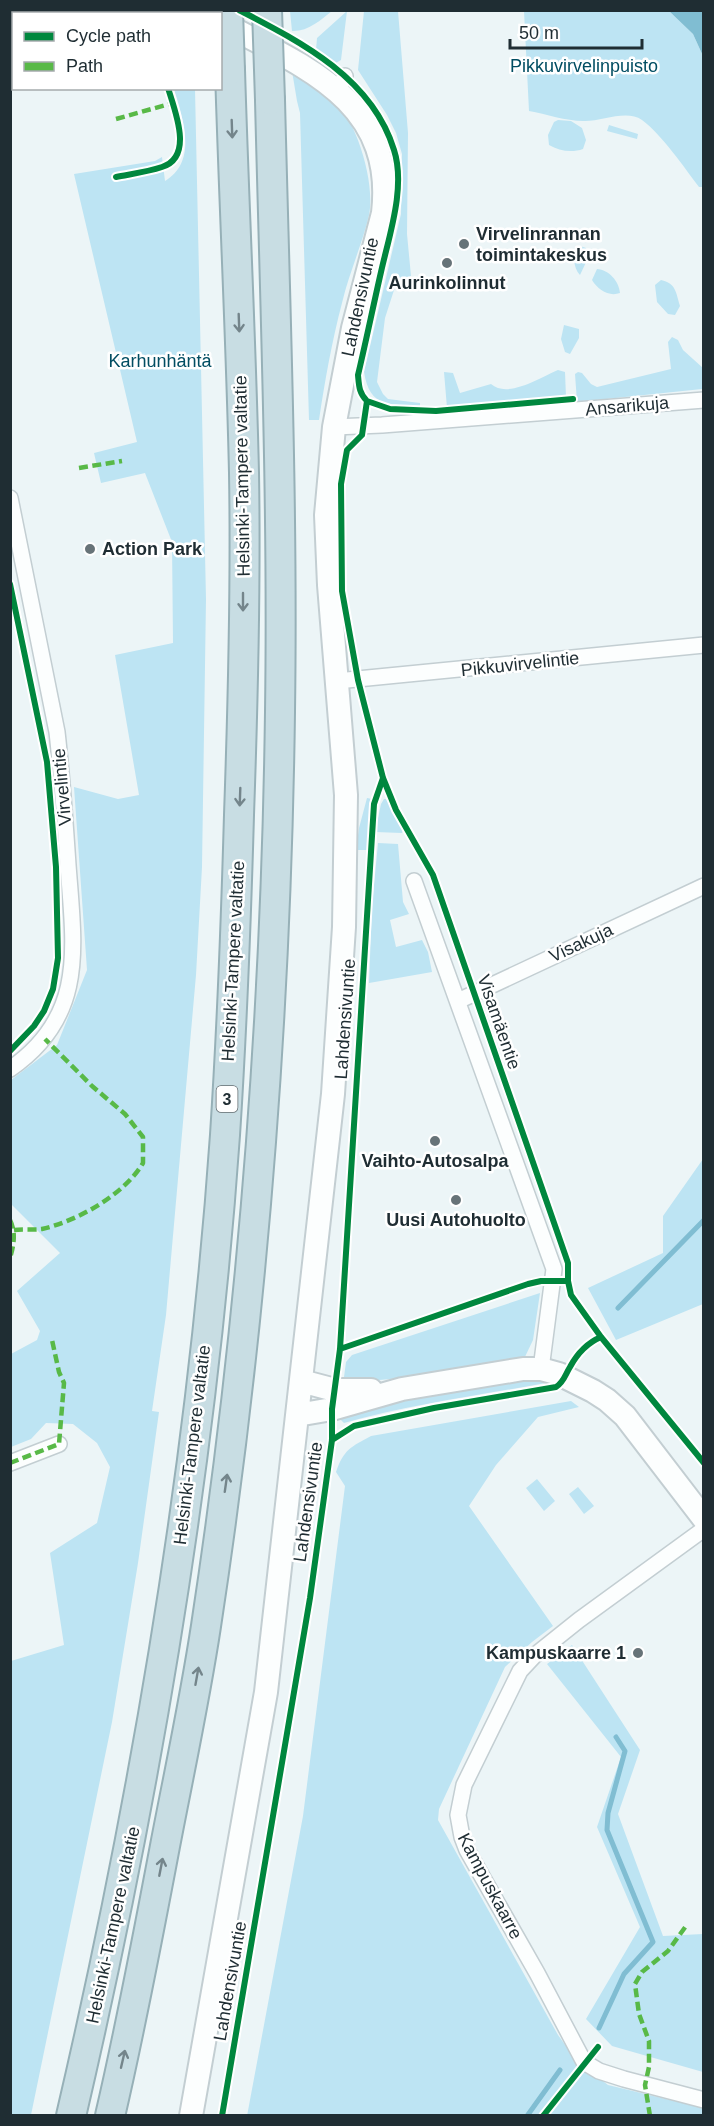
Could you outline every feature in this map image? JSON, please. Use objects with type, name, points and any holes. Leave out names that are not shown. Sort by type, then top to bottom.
[{"type":"highway","name":"Helsinki-Tampere valtatie","points":[[71,2115],[95,2015],[135,1818],[168,1625],[211,1299],[225,1137],[235,961],[243,716],[244,512],[228,10]]},
{"type":"highway","name":"Helsinki-Tampere valtatie","points":[[110,2115],[132,2022],[205,1630],[229,1461],[261,1138],[271,965],[280,714],[280,475],[267,10]]},
{"type":"main road","name":"Lahdensivuntie","points":[[191,2115],[266,1692],[333,1094],[344,927],[346,795],[328,585],[326,515],[334,427],[353,328],[383,213],[385,194],[384,175],[369,129],[342,83],[314,72],[222,23]]},
{"type":"main road","points":[[297,1415],[332,1409],[402,1389],[523,1369],[541,1369],[559,1374],[592,1391],[625,1416],[704,1519]]},
{"type":"main road","points":[[301,1382],[335,1390],[402,1389]]},
{"type":"street","name":"Ansarikuja","points":[[334,427],[704,400]]},
{"type":"street","name":"Virvelintie","points":[[10,498],[57,732],[72,918],[72,964],[68,989],[60,1012],[36,1050],[10,1069]]},
{"type":"street","name":"Pikkuvirvelintie","points":[[337,681],[704,645]]},
{"type":"street","name":"Visamäentie","points":[[414,880],[554,1269],[541,1369]]},
{"type":"street","name":"Visakuja","points":[[458,1001],[704,886]]},
{"type":"street","points":[[10,1463],[59,1444]]},
{"type":"street","name":"Kampuskaarre","points":[[704,1529],[579,1620],[534,1656],[520,1671],[464,1785],[458,1815],[467,1850],[537,1973],[584,2062],[599,2071],[704,2100]]},
{"type":"green space","points":[[290,10],[332,11],[308,27],[292,31]]},
{"type":"green space","points":[[139,11],[140,12],[36,12]]},
{"type":"green space","points":[[347,11],[341,60],[336,63],[316,50],[317,38]]},
{"type":"green space","points":[[364,11],[398,11],[408,133],[407,234],[411,276],[395,287],[385,318],[377,382],[388,399],[420,403],[420,407],[390,404],[376,398],[371,393],[364,372],[401,214],[402,154],[396,133],[387,115],[358,70]]},
{"type":"green space","name":"Pikkuvirvelinpuisto","points":[[524,11],[669,11],[693,34],[703,56],[703,187],[699,187],[657,134],[636,117],[621,116],[576,121],[529,111]]},
{"type":"green space","points":[[292,71],[324,89],[338,102],[355,132],[369,185],[369,215],[338,317],[319,420],[309,420],[300,113]]},
{"type":"green space","name":"Karhunhäntä","points":[[174,90],[195,90],[206,599],[202,867],[196,975],[166,1315],[152,1411],[159,1412],[138,1563],[112,1722],[31,2115],[11,2115],[11,1661],[64,1645],[50,1553],[97,1523],[110,1467],[97,1443],[73,1424],[46,1423],[31,1439],[11,1447],[11,1354],[37,1340],[40,1331],[17,1291],[60,1253],[11,1204],[11,1080],[57,1045],[87,970],[74,787],[118,799],[139,795],[115,655],[173,643],[172,542],[145,473],[101,483],[94,453],[137,442],[74,174],[155,161],[162,157],[165,181],[175,173],[182,162],[185,151],[181,113]]},
{"type":"green space","points":[[571,121],[582,128],[586,140],[583,149],[566,151],[549,145],[548,135],[554,122]]},
{"type":"green space","points":[[609,125],[638,134],[637,139],[607,131]]},
{"type":"green space","points":[[580,246],[586,248],[589,256],[580,275],[574,261]]},
{"type":"green space","points":[[597,269],[606,271],[613,277],[620,293],[604,292],[597,287],[592,280]]},
{"type":"green space","points":[[661,280],[673,286],[676,293],[680,306],[675,315],[668,314],[657,302],[655,285]]},
{"type":"green space","points":[[564,325],[579,329],[579,338],[570,354],[565,352],[561,339]]},
{"type":"green space","points":[[672,337],[678,340],[683,350],[703,368],[702,389],[577,402],[575,374],[578,372],[597,387],[671,369],[668,342]]},
{"type":"green space","points":[[558,370],[565,372],[566,397],[447,408],[444,372],[453,373],[460,393],[491,384],[498,388],[515,388]]},
{"type":"green space","points":[[367,798],[372,799],[369,850],[356,850],[359,828]]},
{"type":"green space","points":[[384,799],[404,828],[402,833],[375,832]]},
{"type":"green space","points":[[378,843],[398,844],[403,902],[409,914],[390,920],[396,947],[422,940],[428,952],[432,972],[369,983],[372,906]]},
{"type":"green space","points":[[703,1159],[703,1304],[616,1340],[588,1288],[663,1253],[663,1216]]},
{"type":"green space","points":[[540,1293],[533,1340],[523,1361],[455,1373],[358,1382],[344,1377],[346,1362],[352,1355]]},
{"type":"green space","points":[[523,1377],[551,1382],[421,1405],[344,1423],[337,1416],[338,1413]]},
{"type":"green space","points":[[571,1401],[579,1407],[538,1417],[496,1465],[469,1506],[553,1626],[505,1667],[439,1809],[438,1820],[558,2035],[576,2060],[608,2085],[703,2108],[703,2115],[247,2116],[303,1816],[345,1486],[336,1472],[339,1464],[349,1450],[371,1436]]},
{"type":"green space","points":[[537,1479],[555,1501],[544,1511],[526,1488]]},
{"type":"green space","points":[[578,1487],[594,1506],[584,1514],[569,1494]]},
{"type":"green space","points":[[572,1645],[640,1750],[618,1814],[663,1936],[703,1934],[703,2072],[612,2046],[586,2019],[640,1927],[597,1827],[621,1757],[547,1664]]},
{"type":"shaded area","points":[[669,11],[703,11],[703,56],[693,34]]},
{"type":"waterway","points":[[618,1308],[704,1220]]},
{"type":"waterway","points":[[599,2028],[624,1974],[653,1942],[607,1830],[608,1813],[625,1751],[616,1737]]},
{"type":"waterway","points":[[527,2116],[560,2070]]},
{"type":"marked path","points":[[116,119],[173,103]]},
{"type":"marked path","points":[[79,468],[122,461]]},
{"type":"marked path","points":[[14,1230],[42,1229],[84,1213],[124,1186],[143,1163],[143,1137],[125,1114],[92,1086],[45,1039]]},
{"type":"marked path","points":[[10,1220],[14,1239],[10,1258]]},
{"type":"marked path","points":[[10,1463],[59,1444],[64,1383],[59,1372],[52,1340]]},
{"type":"marked path","points":[[650,2116],[645,2085],[649,2067],[649,2041],[639,2014],[635,1984],[642,1972],[668,1951],[686,1926]]},
{"type":"cycle path","points":[[239,10],[309,49],[352,82],[384,125],[394,150],[398,180],[395,211],[358,375],[361,392],[367,401],[362,435],[347,450],[341,484],[342,591],[358,680],[383,778],[396,810],[433,875],[568,1263],[571,1295],[601,1337],[704,1463]]},
{"type":"cycle path","points":[[116,177],[162,167],[172,162],[177,154],[180,132],[169,90]]},
{"type":"cycle path","points":[[367,401],[390,409],[436,411],[573,399]]},
{"type":"cycle path","points":[[10,584],[47,762],[56,867],[58,958],[53,989],[44,1011],[34,1026],[10,1051]]},
{"type":"cycle path","points":[[222,2116],[310,1598],[332,1440],[332,1409],[340,1349],[374,804],[383,778]]},
{"type":"cycle path","points":[[340,1349],[528,1284],[541,1281],[568,1281]]},
{"type":"cycle path","points":[[332,1440],[354,1426],[434,1408],[556,1387],[563,1381],[579,1353],[591,1342],[601,1337]]},
{"type":"cycle path","points":[[543,2116],[598,2047]]},
{"type":"place","name":"Virvelinrannan toimintakeskus","points":[[464,244]]},
{"type":"place","name":"Aurinkolinnut","points":[[447,263]]},
{"type":"place","name":"Action Park","points":[[90,549]]},
{"type":"place","name":"Vaihto-Autosalpa","points":[[435,1141]]},
{"type":"place","name":"Uusi Autohuolto","points":[[456,1200]]},
{"type":"place","name":"Kampuskaarre 1","points":[[638,1653]]}]
